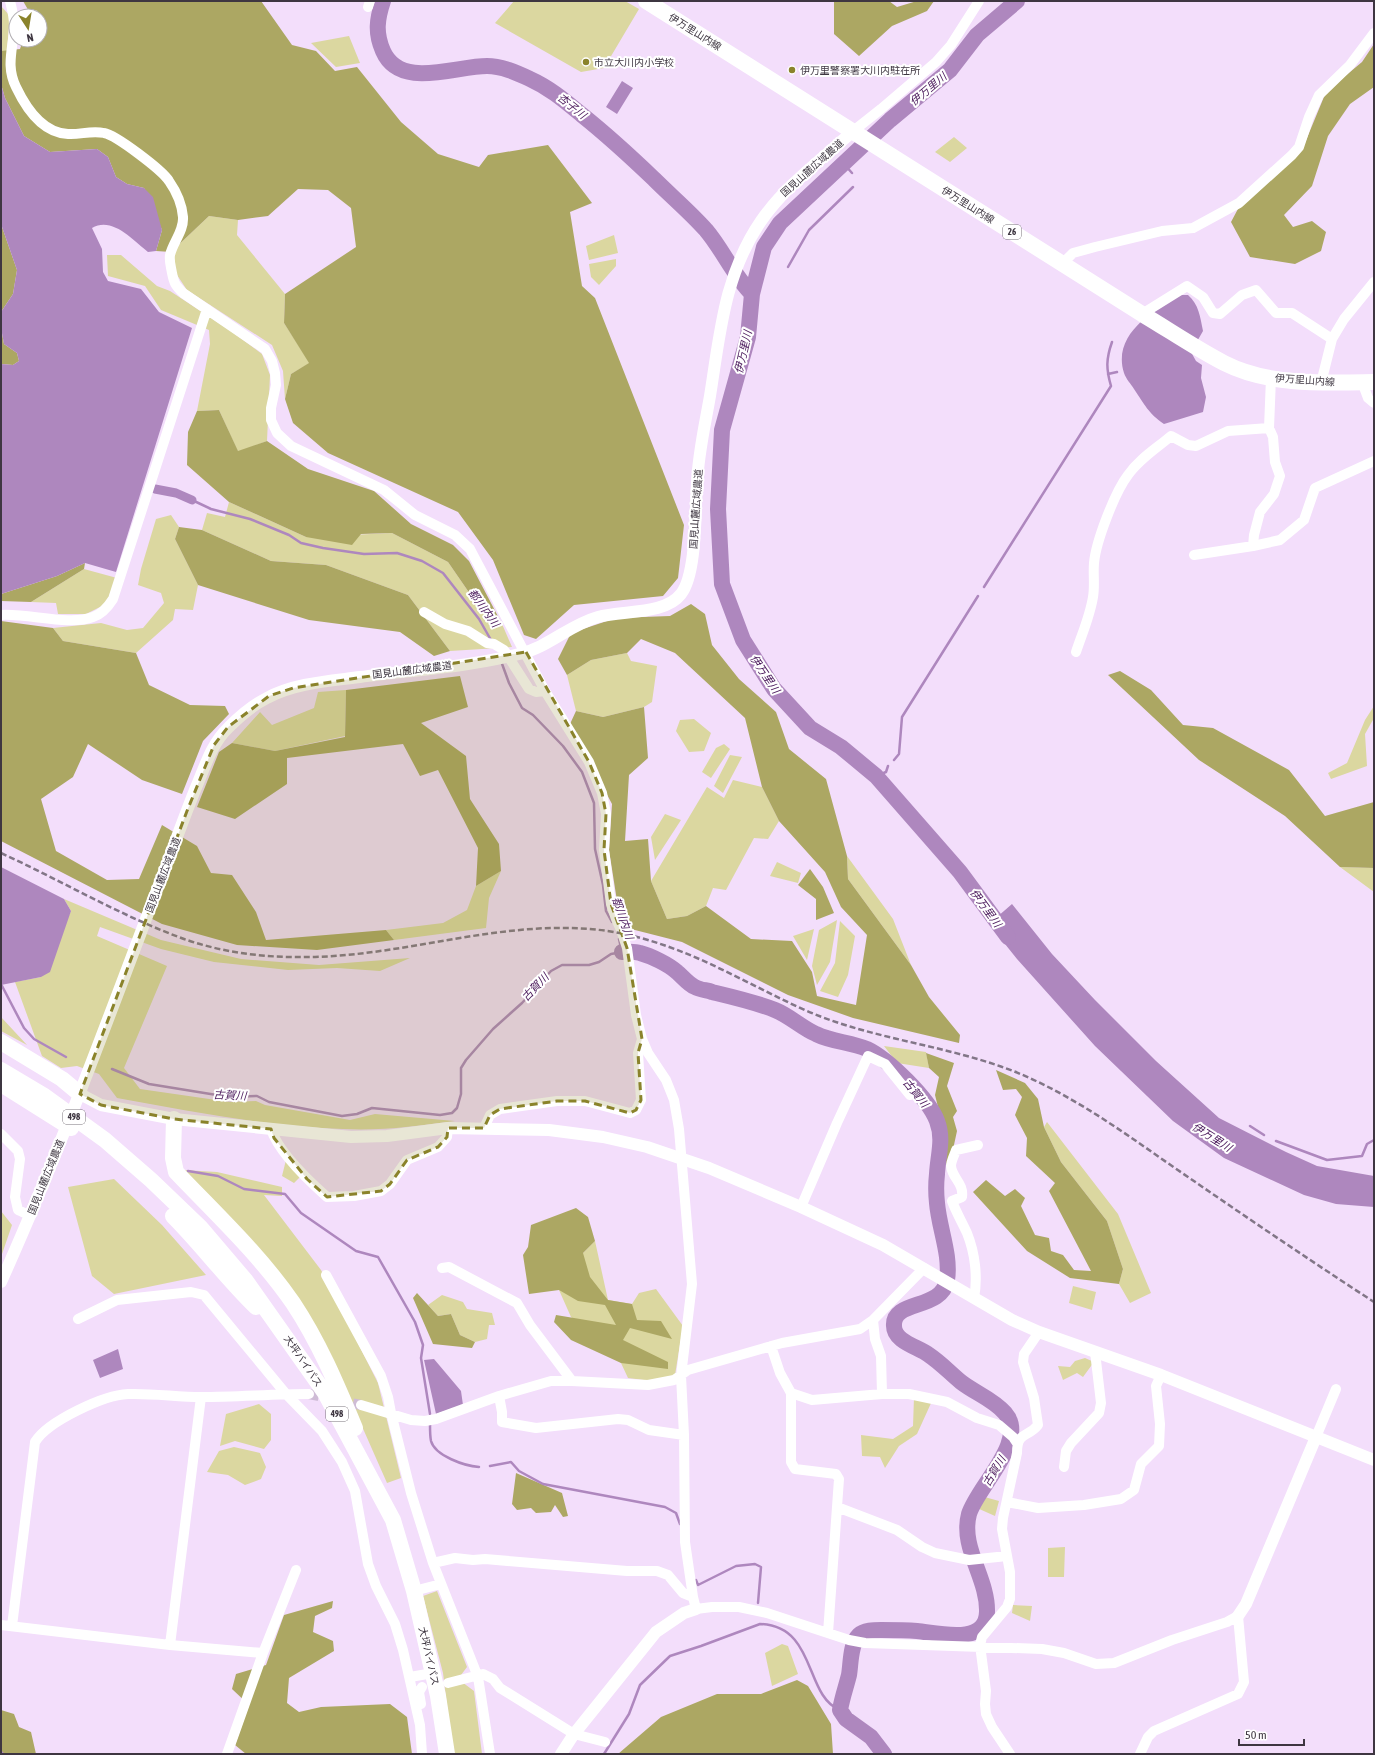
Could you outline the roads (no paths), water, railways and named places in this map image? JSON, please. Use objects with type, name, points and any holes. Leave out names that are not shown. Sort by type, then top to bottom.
[{"type":"main road","name":"伊万里山内線","points":[[646,1],[1062,264],[1224,363],[1271,378],[1321,383],[1368,382]]},
{"type":"main road","points":[[1,1042],[62,1079],[80,1094]]},
{"type":"main road","name":"大坪バイパス","points":[[1,1070],[43,1095],[105,1140],[151,1180],[200,1227],[246,1281],[289,1339],[325,1393],[393,1520],[414,1591],[433,1673],[447,1754]]},
{"type":"main road","points":[[1,1084],[67,1125],[108,1157],[161,1204],[198,1241],[233,1284],[289,1339]]},
{"type":"main road","points":[[174,1119],[173,1158],[176,1172],[246,1244],[293,1303],[329,1366],[393,1520]]},
{"type":"street","points":[[10,1],[14,20],[10,54],[12,72],[16,87],[36,120],[51,129],[67,134],[92,131],[106,133],[160,170],[169,180],[178,198],[183,218],[182,228],[170,254],[170,264],[174,284],[183,293],[265,350],[272,361],[275,373],[276,385],[271,408],[271,420],[276,433],[291,446],[384,490],[415,515],[455,535],[470,549],[522,654],[588,762],[602,792],[606,814],[604,850],[611,904],[628,951],[636,1015],[642,1039],[648,1053],[666,1080],[674,1100],[679,1129],[680,1158],[692,1284],[681,1376],[684,1435],[685,1542],[694,1603]]},
{"type":"street","points":[[854,132],[936,62],[951,45],[979,1]]},
{"type":"street","points":[[1062,264],[1073,253],[1095,246],[1162,231],[1193,228],[1239,203],[1299,147],[1309,117],[1319,95],[1350,65],[1374,32]]},
{"type":"street","name":"国見山麓広域農道","points":[[1,1282],[31,1216],[80,1094],[154,897],[214,745],[228,727],[248,710],[269,696],[293,688],[330,681],[448,666],[522,654],[545,645],[584,621],[618,613],[656,609],[669,604],[681,595],[687,583],[693,554],[697,473],[727,296],[743,249],[762,219],[784,192],[854,132]]},
{"type":"street","points":[[1321,383],[1332,339],[1344,319],[1373,284]]},
{"type":"street","points":[[1142,314],[1187,286],[1202,297],[1212,313],[1220,314],[1242,295],[1256,290],[1276,313],[1292,313],[1332,339]]},
{"type":"street","points":[[1,615],[80,620],[94,617],[106,609],[113,600],[207,309]]},
{"type":"street","points":[[1253,546],[1254,535],[1260,512],[1274,494],[1280,476],[1275,462],[1273,437],[1269,428],[1271,378]]},
{"type":"street","points":[[1368,382],[1368,398],[1374,403]]},
{"type":"street","points":[[1076,652],[1089,615],[1093,595],[1094,562],[1098,544],[1117,493],[1128,474],[1140,462],[1172,436],[1188,445],[1196,446],[1228,431],[1269,428]]},
{"type":"street","points":[[1194,555],[1253,546],[1280,540],[1304,520],[1315,488],[1374,461]]},
{"type":"street","points":[[424,612],[445,624],[468,631],[504,650],[529,689],[536,692],[545,691]]},
{"type":"street","points":[[484,1128],[490,1115],[500,1109],[557,1101],[585,1101],[630,1113],[636,1110],[641,1100],[638,1053],[642,1039]]},
{"type":"street","points":[[801,1207],[868,1056],[885,1064],[910,1095]]},
{"type":"street","points":[[80,1094],[101,1105],[174,1119],[351,1137],[387,1136],[448,1128],[549,1130],[602,1137],[647,1147],[709,1168],[801,1207],[884,1245],[1012,1320],[1039,1332],[1161,1375],[1374,1460]]},
{"type":"street","points":[[271,1129],[274,1138],[307,1179],[327,1197],[354,1196],[380,1191],[390,1184],[407,1160],[438,1147],[447,1137],[448,1128]]},
{"type":"street","points":[[1,1134],[18,1151],[20,1159],[15,1197],[18,1210],[31,1216]]},
{"type":"street","points":[[974,1298],[977,1284],[973,1254],[967,1233],[952,1201],[962,1197],[963,1189],[954,1175],[951,1166],[956,1150],[978,1145]]},
{"type":"street","points":[[442,1268],[449,1267],[517,1303],[530,1325],[572,1381]]},
{"type":"street","points":[[361,1405],[411,1420],[436,1419],[499,1396],[551,1381],[648,1385],[674,1380],[688,1370],[782,1343],[860,1329],[873,1320],[928,1271]]},
{"type":"street","points":[[326,1275],[381,1376],[388,1397],[411,1493],[433,1563],[478,1677],[490,1754]]},
{"type":"street","points":[[78,1319],[117,1300],[191,1292],[204,1296],[286,1394],[322,1431],[342,1462],[355,1491],[368,1564],[376,1586],[395,1624],[410,1677],[420,1725],[422,1754]]},
{"type":"street","points":[[873,1320],[874,1339],[881,1356],[882,1394]]},
{"type":"street","points":[[1012,1437],[1020,1437],[1038,1425],[1034,1398],[1023,1362],[1024,1354],[1039,1332]]},
{"type":"street","points":[[772,1346],[780,1372],[791,1393],[791,1462],[795,1469],[836,1474],[839,1479],[828,1633]]},
{"type":"street","points":[[1064,1467],[1066,1451],[1071,1443],[1099,1413],[1101,1403],[1095,1352]]},
{"type":"street","points":[[1007,1502],[1038,1508],[1084,1505],[1121,1498],[1134,1490],[1141,1464],[1159,1446],[1160,1424],[1156,1386],[1161,1375]]},
{"type":"street","points":[[433,1563],[455,1558],[473,1560],[485,1559],[627,1571],[656,1571],[668,1575],[683,1593],[694,1603],[712,1606],[740,1607],[767,1613],[849,1640],[866,1643],[1042,1649],[1064,1653],[1084,1662],[1106,1665],[1125,1660],[1172,1640],[1227,1622],[1238,1616],[1246,1604],[1336,1389]]},
{"type":"street","points":[[791,1393],[812,1400],[882,1394],[909,1394],[947,1402],[978,1418],[999,1425],[1012,1437],[1017,1453],[1002,1529],[1010,1572],[1010,1599],[1007,1608],[982,1637],[980,1646],[986,1691],[986,1714],[992,1727],[1010,1754]]},
{"type":"street","points":[[12,1626],[35,1442],[40,1435],[63,1417],[108,1398],[127,1394],[200,1397],[308,1394]]},
{"type":"street","points":[[499,1396],[502,1422],[536,1428],[618,1419],[628,1420],[649,1430],[684,1435]]},
{"type":"street","points":[[170,1645],[200,1397]]},
{"type":"street","points":[[837,1507],[897,1530],[922,1547],[935,1553],[974,1560],[1007,1556]]},
{"type":"street","points":[[227,1754],[262,1653],[296,1570]]},
{"type":"street","points":[[414,1591],[441,1584]]},
{"type":"street","points":[[561,1754],[574,1734],[656,1632],[684,1613],[694,1603]]},
{"type":"street","points":[[1140,1754],[1148,1737],[1154,1731],[1238,1694],[1244,1682],[1238,1616]]},
{"type":"street","points":[[1,1625],[170,1645],[262,1653]]},
{"type":"street","points":[[410,1677],[433,1673]]},
{"type":"street","points":[[448,1683],[478,1677],[483,1674],[493,1679],[500,1688],[574,1734],[606,1742]]},
{"type":"street","points":[[420,1725],[424,1720],[419,1692],[422,1687]]},
{"type":"water","points":[[622,81],[633,88],[617,114],[606,107]]},
{"type":"water","points":[[1,84],[5,98],[24,136],[50,152],[97,149],[108,157],[116,177],[127,184],[144,188],[153,197],[162,230],[156,251],[148,252],[129,236],[115,227],[100,225],[92,228],[102,249],[103,272],[108,281],[141,289],[159,312],[192,328],[116,572],[85,563],[57,576],[1,594],[1,364],[13,365],[19,361],[17,353],[4,344],[1,328],[1,312],[13,294],[17,270],[1,224]]},
{"type":"water","points":[[1180,295],[1188,295],[1192,299],[1200,316],[1203,331],[1191,352],[1196,361],[1202,365],[1201,378],[1206,397],[1203,412],[1164,424],[1147,408],[1127,379],[1124,373],[1122,359],[1124,347],[1129,336],[1137,326],[1158,309]]},
{"type":"water","points":[[1,867],[64,899],[71,911],[50,972],[41,977],[1,985]]},
{"type":"water","points":[[1012,904],[1052,954],[1095,1000],[1156,1061],[1219,1118],[1317,1166],[1374,1176],[1374,1207],[1336,1204],[1304,1195],[1224,1158],[1173,1121],[1095,1046],[1017,959],[989,924]]},
{"type":"water","points":[[118,1349],[123,1369],[100,1378],[93,1360]]},
{"type":"water","points":[[434,1359],[461,1391],[463,1405],[436,1414],[424,1360]]},
{"type":"waterway","name":"杏子川","points":[[383,1],[378,20],[378,32],[380,44],[391,63],[402,70],[415,73],[445,72],[487,66],[498,67],[525,77],[551,91],[610,138],[694,217],[706,230],[739,279],[752,294]]},
{"type":"waterway","name":"伊万里川","points":[[1008,937],[960,872],[876,776],[841,747],[810,728],[774,689],[743,640],[722,584],[718,509],[722,430],[748,337],[752,294],[764,247],[780,223],[890,120],[950,70],[977,35],[1017,1]]},
{"type":"waterway","points":[[844,164],[852,173]]},
{"type":"waterway","points":[[788,267],[809,230],[853,187]]},
{"type":"waterway","points":[[984,587],[1111,386],[1107,364],[1112,342]]},
{"type":"waterway","points":[[1108,374],[1117,372]]},
{"type":"waterway","name":"都川内川","points":[[155,489],[176,493],[192,500]]},
{"type":"waterway","name":"都川内川","points":[[192,500],[211,509],[250,519],[289,535],[301,543],[364,554],[397,553],[422,561],[443,573],[479,619],[491,640]]},
{"type":"waterway","points":[[894,760],[899,754],[902,717],[978,596]]},
{"type":"waterway","name":"都川内川","points":[[501,661],[509,683],[522,708],[533,715],[563,746],[582,772],[594,803],[595,849],[603,885],[606,911],[612,922]]},
{"type":"waterway","points":[[876,776],[886,772],[888,766]]},
{"type":"waterway","name":"古賀川","points":[[112,1069],[149,1084],[229,1097],[257,1096],[269,1102],[342,1116],[357,1114],[372,1108],[440,1115],[452,1113],[457,1108],[461,1094],[461,1068],[466,1060],[493,1029],[522,1003],[551,971],[562,965],[589,965],[599,962],[611,954],[622,952],[619,939]]},
{"type":"waterway","name":"古賀川","points":[[622,952],[636,952],[649,956],[669,966],[697,988],[767,1007],[786,1015],[822,1037],[867,1049],[886,1061],[907,1080],[926,1102],[937,1121],[940,1134],[940,1147],[936,1196],[946,1251],[948,1271],[947,1280],[943,1290],[936,1296],[928,1301],[901,1312],[895,1318],[895,1332],[902,1340],[925,1352],[961,1382],[1000,1408],[1005,1413],[1011,1424],[1011,1436],[999,1464],[974,1503],[969,1514],[967,1527],[971,1551],[986,1599],[987,1612],[985,1623],[979,1630],[960,1635],[908,1630],[869,1631],[859,1635],[854,1644],[851,1654],[849,1675],[840,1710],[846,1719],[871,1737],[884,1754]]},
{"type":"waterway","name":"古賀川","points":[[1,984],[24,1028],[34,1039],[66,1057]]},
{"type":"waterway","points":[[1250,1126],[1264,1135]]},
{"type":"waterway","points":[[1276,1141],[1327,1160],[1362,1156],[1367,1144],[1374,1140]]},
{"type":"waterway","points":[[188,1171],[218,1176],[244,1189],[285,1194],[301,1213],[356,1251],[378,1257],[415,1322],[423,1345],[421,1358],[430,1414]]},
{"type":"waterway","points":[[430,1425],[431,1441],[438,1451],[444,1456],[466,1465],[479,1467]]},
{"type":"waterway","points":[[490,1466],[511,1462],[519,1471],[543,1484],[665,1507],[676,1513],[680,1524]]},
{"type":"waterway","points":[[696,1580],[698,1585],[736,1566],[755,1564],[761,1567],[758,1603]]},
{"type":"waterway","points":[[604,1754],[629,1714],[640,1685],[670,1656],[760,1624],[778,1628],[791,1636],[801,1648],[820,1691],[829,1702],[840,1710]]},
{"type":"tunnel","points":[[309,1394],[361,1405]]},
{"type":"railway","points":[[1,853],[114,909],[161,930],[199,944],[246,954],[277,957],[347,955],[500,932],[576,928],[614,932],[641,938],[666,946],[690,955],[783,1000],[835,1022],[864,1031],[951,1052],[1009,1069],[1056,1091],[1114,1126],[1374,1302]]},
{"type":"place","name":"市立大川内小学校","points":[[586,62]]},
{"type":"place","name":"伊万里警察署大川内駐在所","points":[[792,70]]}]
